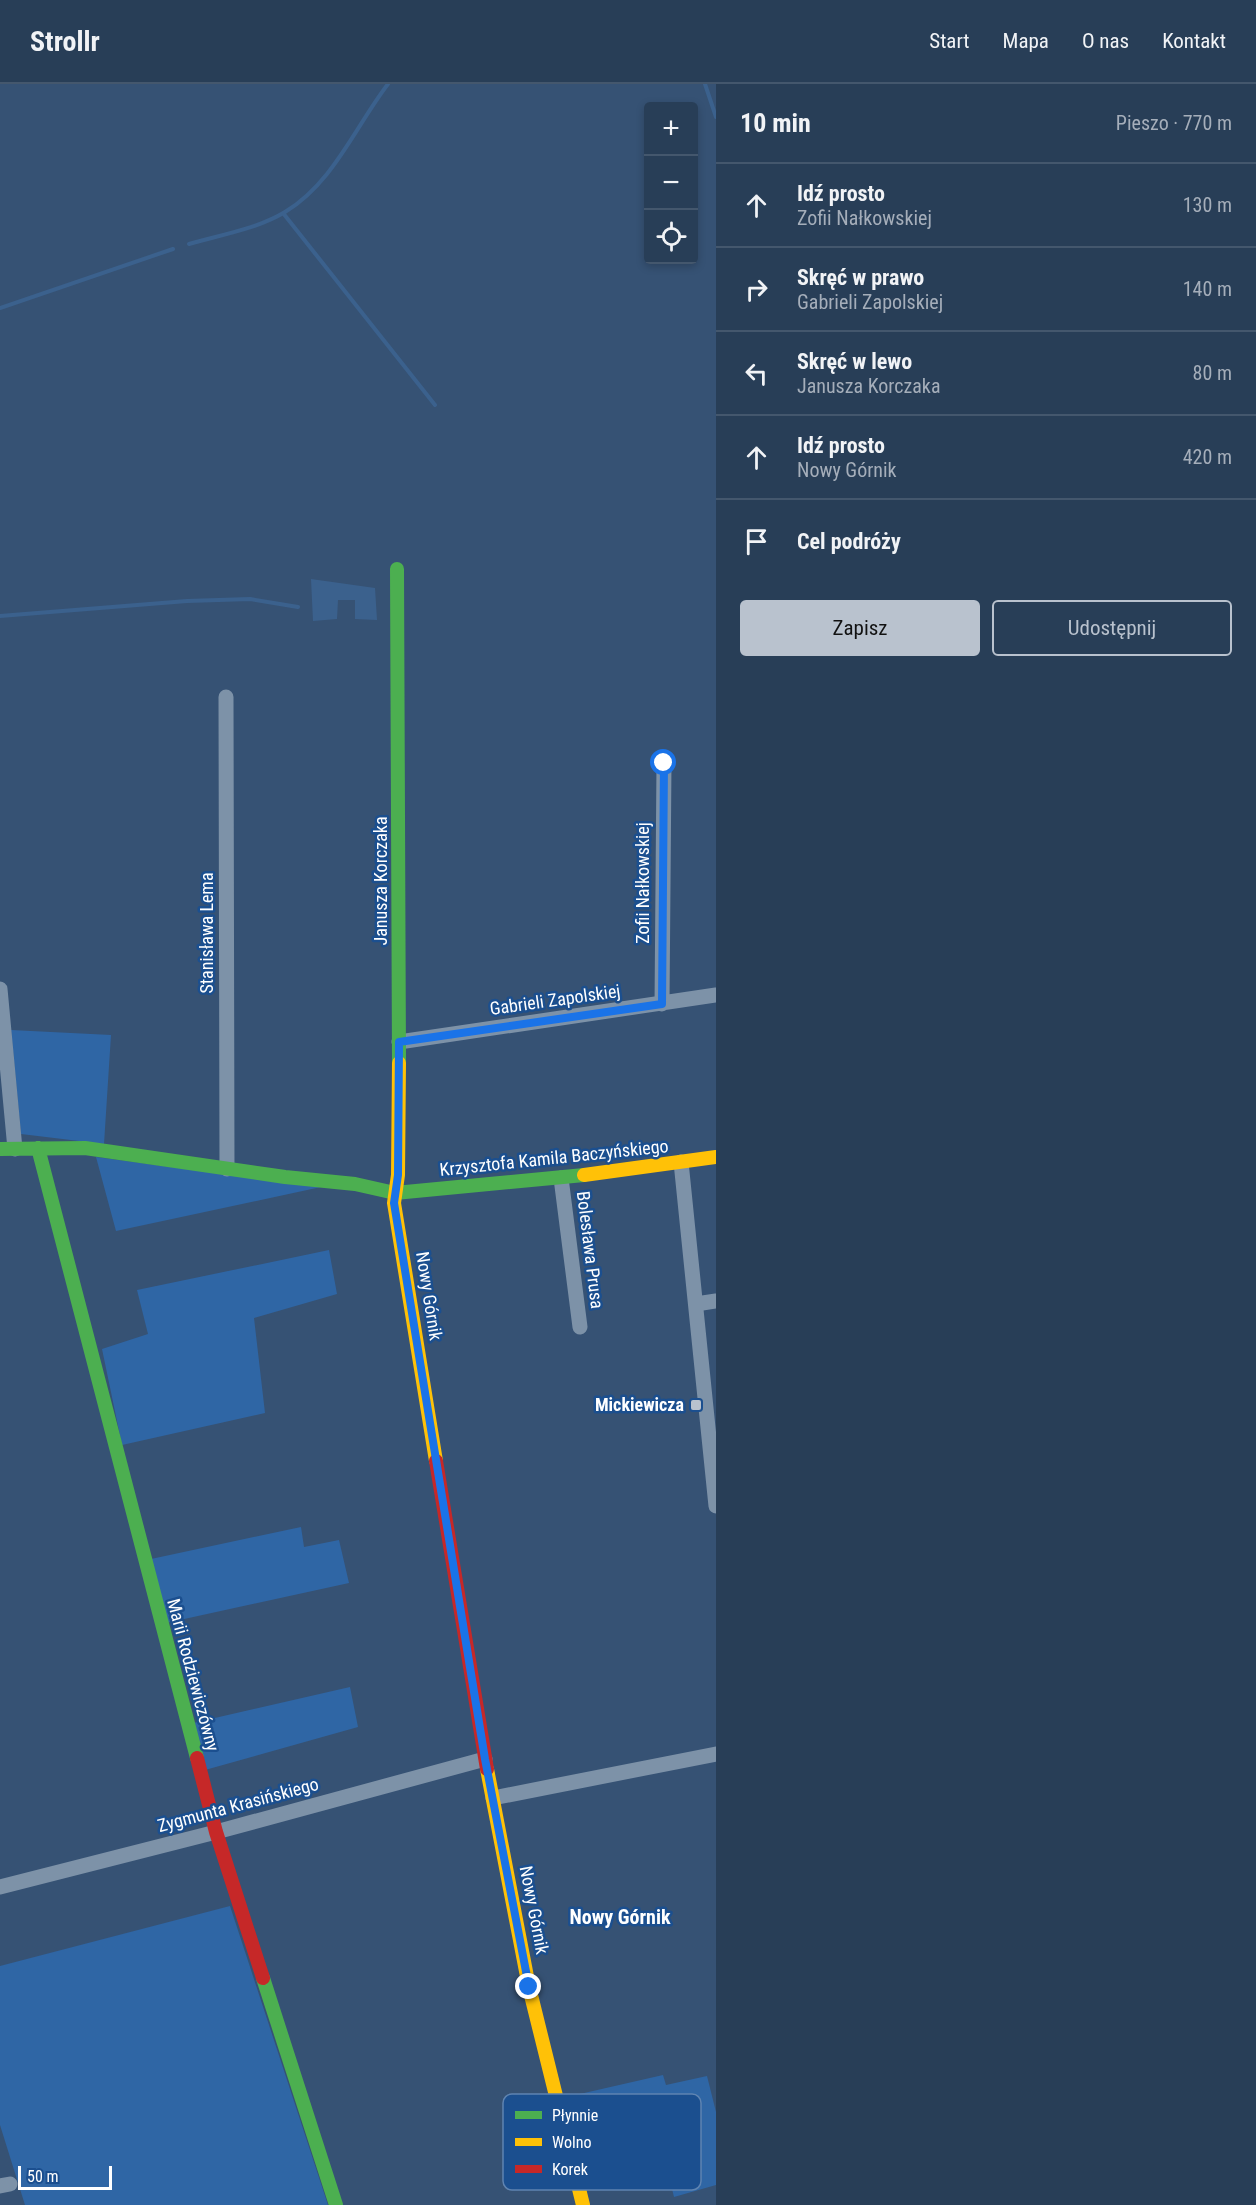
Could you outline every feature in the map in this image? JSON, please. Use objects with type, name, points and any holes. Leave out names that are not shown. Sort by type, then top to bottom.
[{"type":"street","name":"Janusza Korczaka","points":[[395,1193],[398,1175],[399,1042],[397,569]]},
{"type":"street","name":"Stanisława Lema","points":[[226,696],[227,1169]]},
{"type":"street","name":"Zofii Nałkowskiej","points":[[662,1004],[664,763]]},
{"type":"street","points":[[0,989],[8,1149],[85,1148],[227,1169],[355,1184],[395,1193]]},
{"type":"street","name":"Gabrieli Zapolskiej","points":[[399,1042],[716,995]]},
{"type":"street","name":"Marii Rodziewiczówny","points":[[38,1148],[216,1832],[336,2205]]},
{"type":"street","name":"Krzysztofa Kamila Baczyńskiego","points":[[395,1193],[561,1178],[716,1157]]},
{"type":"street","points":[[681,1162],[712,1435],[716,1506]]},
{"type":"street","name":"Bolesława Prusa","points":[[561,1178],[580,1327]]},
{"type":"street","name":"Nowy Górnik","points":[[395,1193],[394,1203],[485,1759],[529,1987],[556,2094]]},
{"type":"street","points":[[696,1304],[716,1301]]},
{"type":"street","points":[[493,1798],[716,1754]]},
{"type":"street","name":"Zygmunta Krasińskiego","points":[[0,1887],[216,1832],[485,1759]]},
{"type":"street","name":"Nowy Górnik","points":[[580,2190],[584,2205]]},
{"type":"shaded area","points":[[311,579],[375,588],[377,620],[355,619],[355,600],[338,600],[337,619],[313,621]]},
{"type":"shaded area","points":[[11,1030],[111,1035],[104,1144],[21,1134]]},
{"type":"shaded area","points":[[96,1157],[321,1187],[116,1231]]},
{"type":"shaded area","points":[[329,1250],[337,1294],[254,1318],[265,1413],[122,1445],[102,1349],[148,1334],[137,1290]]},
{"type":"shaded area","points":[[301,1527],[304,1547],[339,1540],[349,1583],[166,1623],[151,1559]]},
{"type":"shaded area","points":[[350,1687],[358,1727],[205,1770],[193,1723]]},
{"type":"shaded area","points":[[230,1906],[328,2205],[25,2205],[0,2125],[0,1966]]},
{"type":"shaded area","points":[[663,2075],[666,2085],[707,2076],[716,2112],[716,2185],[701,2189],[701,2094],[580,2094]]},
{"type":"shaded area","points":[[672,2190],[698,2190],[674,2197]]},
{"type":"waterway","points":[[189,244],[263,223],[302,200],[330,170],[388,84]]},
{"type":"waterway","points":[[705,84],[716,117]]},
{"type":"waterway","points":[[283,213],[435,405]]},
{"type":"waterway","points":[[0,308],[173,249]]},
{"type":"waterway","points":[[0,616],[187,601],[250,599],[298,607]]},
{"type":"traffic: fast","points":[[397,569],[399,1063]]},
{"type":"traffic: fast","points":[[38,1148],[197,1758]]},
{"type":"traffic: fast","points":[[0,1149],[85,1148],[285,1177],[355,1184],[395,1193],[584,1175]]},
{"type":"traffic: fast","points":[[263,1978],[336,2205]]},
{"type":"traffic: slow","points":[[399,1063],[398,1175],[394,1203],[436,1461]]},
{"type":"traffic: slow","points":[[584,1175],[716,1157]]},
{"type":"traffic: slow","points":[[487,1769],[529,1987],[556,2094]]},
{"type":"traffic: slow","points":[[579,2190],[583,2205]]},
{"type":"traffic: jam","points":[[436,1461],[487,1769]]},
{"type":"traffic: jam","points":[[197,1758],[216,1832],[263,1978]]},
{"type":"place","name":"Mickiewicza","points":[[696,1405]]},
{"type":"district","name":"Nowy Górnik","points":[[620,1917]]},
{"type":"route","points":[[529,1987],[485,1759],[394,1203],[398,1175],[399,1042],[662,1004],[664,763]]}]
